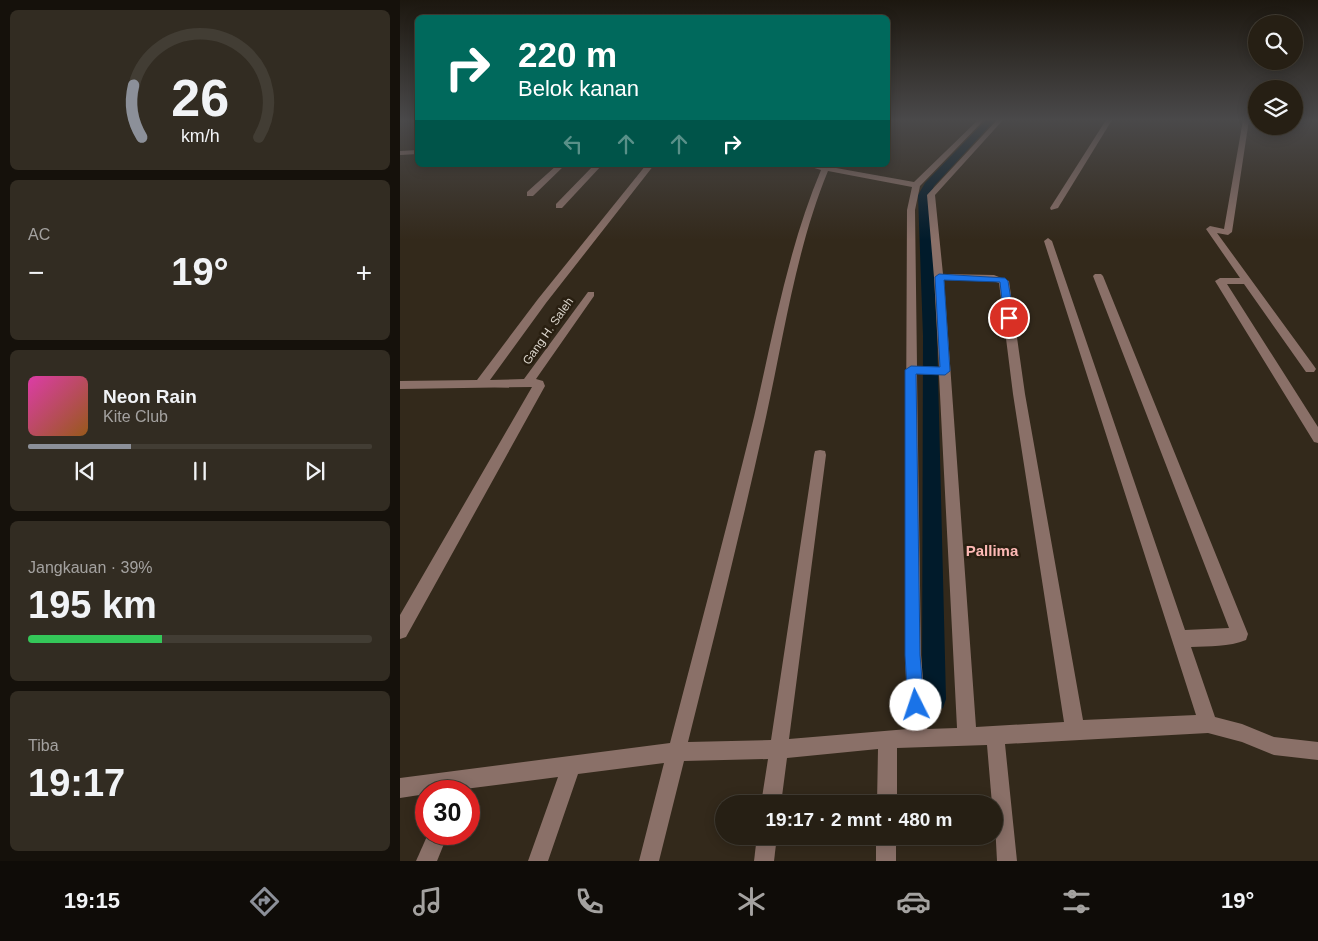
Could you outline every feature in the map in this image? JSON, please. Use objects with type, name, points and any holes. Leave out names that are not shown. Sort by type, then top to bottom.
[{"type":"street","points":[[918,738],[912,655],[911,210],[916,185],[941,160]]},
{"type":"street","points":[[963,160],[931,195],[939,277],[968,737]]},
{"type":"street","points":[[1054,208],[1084,160]]},
{"type":"street","points":[[1240,160],[1228,232],[1210,229],[1310,369]]},
{"type":"street","points":[[530,194],[559,167]]},
{"type":"street","points":[[559,206],[596,167]]},
{"type":"street","points":[[480,384],[542,301],[648,167]]},
{"type":"street","points":[[819,167],[916,185]]},
{"type":"street","points":[[649,861],[741,499],[792,276],[811,202],[825,168]]},
{"type":"street","points":[[1048,241],[1208,724]]},
{"type":"street","points":[[1098,276],[1240,634],[1224,637],[1180,639]]},
{"type":"street","points":[[939,277],[994,278],[1004,281],[1019,394],[1075,730]]},
{"type":"street","points":[[1246,281],[1220,281],[1318,438]]},
{"type":"street","name":"Gang H. Saleh","points":[[527,383],[590,294]]},
{"type":"street","points":[[911,370],[945,371]]},
{"type":"street","points":[[400,385],[539,384],[400,631]]},
{"type":"street","points":[[772,795],[820,455]]},
{"type":"street","points":[[400,788],[676,752],[778,749],[888,739],[995,736],[1208,724],[1242,733],[1274,746],[1317,753]]},
{"type":"street","points":[[995,736],[1007,861]]},
{"type":"street","points":[[887,795],[888,739]]},
{"type":"street","points":[[538,861],[571,766]]},
{"type":"street","points":[[426,861],[433,845]]},
{"type":"street","points":[[764,861],[766,845]]},
{"type":"street","points":[[886,845],[886,861]]},
{"type":"waterway","points":[[934,699],[930,336],[924,195],[929,185],[953,160]]},
{"type":"district","name":"Pallima","points":[[992,550]]},
{"type":"route","points":[[916,705],[912,655],[911,370],[945,371],[939,277],[994,278],[1004,281],[1009,318]]}]
